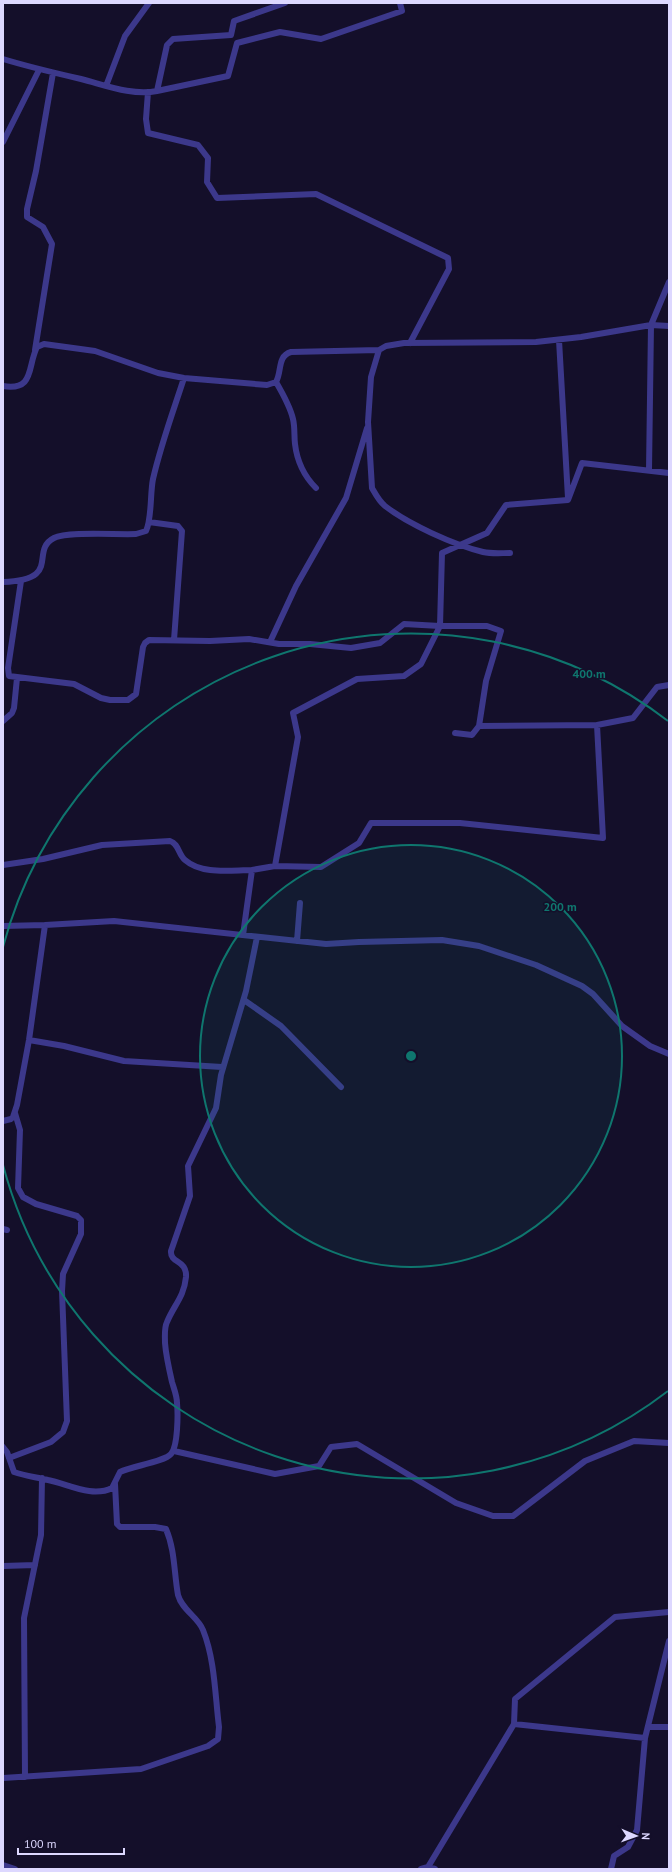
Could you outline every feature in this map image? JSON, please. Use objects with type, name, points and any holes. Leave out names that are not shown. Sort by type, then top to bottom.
[{"type":"street","points":[[106,86],[125,36],[149,3]]},
{"type":"street","points":[[157,91],[167,44],[169,41],[173,39],[231,34],[234,21],[285,3]]},
{"type":"street","points":[[3,59],[40,70],[106,86],[138,92],[157,91],[228,76],[237,43],[280,32],[321,39],[402,11],[400,3]]},
{"type":"street","points":[[3,142],[40,70]]},
{"type":"street","points":[[3,386],[14,388],[24,384],[29,376],[52,244],[43,227],[27,217],[27,209],[36,171],[53,73]]},
{"type":"street","points":[[148,92],[146,119],[148,133],[198,145],[208,158],[207,182],[217,198],[316,194],[448,258],[449,268],[410,343]]},
{"type":"street","points":[[649,470],[651,325],[669,282]]},
{"type":"street","points":[[316,488],[306,478],[299,462],[295,445],[294,420],[285,398],[276,382],[282,358],[290,352],[379,350],[394,343],[536,342],[559,340],[651,325],[669,326]]},
{"type":"street","points":[[559,340],[568,500]]},
{"type":"street","points":[[34,352],[37,347],[44,344],[95,350],[158,373],[184,378],[267,386],[276,382]]},
{"type":"street","points":[[379,350],[371,378],[368,422],[372,488],[380,501],[384,506],[422,528],[460,545],[483,552],[496,554],[510,553]]},
{"type":"street","points":[[3,582],[27,580],[39,571],[47,544],[55,537],[67,534],[136,534],[146,531],[149,522],[154,474],[162,441],[184,378]]},
{"type":"street","points":[[270,642],[296,586],[346,498],[368,422]]},
{"type":"street","points":[[568,500],[582,463],[669,473]]},
{"type":"street","points":[[275,866],[298,737],[293,713],[357,679],[404,676],[421,664],[440,626],[442,553],[487,533],[506,505],[568,500]]},
{"type":"street","points":[[149,522],[178,526],[182,531],[174,640]]},
{"type":"street","points":[[21,581],[8,673],[9,676],[74,684],[101,698],[118,701],[128,700],[136,694],[145,643],[149,640],[210,641],[242,638],[270,642],[351,648],[380,643],[404,624],[487,626],[501,631],[486,681],[479,726],[472,735],[455,733]]},
{"type":"street","points":[[3,721],[12,713],[14,708],[17,678]]},
{"type":"street","points":[[479,726],[597,725],[632,718],[657,687],[669,685]]},
{"type":"street","points":[[3,864],[43,859],[102,845],[170,841],[176,844],[181,856],[195,866],[214,871],[252,870],[275,866],[321,867],[359,843],[371,823],[460,823],[603,838],[597,725]]},
{"type":"street","points":[[243,935],[252,870]]},
{"type":"street","points":[[297,941],[300,903]]},
{"type":"street","points":[[3,926],[114,921],[326,944],[442,940],[479,946],[536,965],[582,986],[593,994],[622,1026],[650,1046],[669,1054]]},
{"type":"street","points":[[8,1458],[51,1442],[64,1432],[67,1421],[62,1291],[63,1274],[81,1234],[81,1220],[77,1216],[36,1204],[23,1198],[18,1188],[20,1130],[15,1113],[29,1040],[45,925]]},
{"type":"street","points":[[3,1447],[7,1452],[14,1472],[42,1478],[79,1489],[99,1492],[112,1488],[120,1472],[167,1457],[174,1451],[176,1440],[177,1403],[167,1357],[165,1330],[167,1322],[181,1298],[186,1277],[182,1264],[170,1257],[190,1196],[188,1166],[216,1108],[222,1067],[244,1000],[257,937]]},
{"type":"street","points":[[244,1000],[281,1026],[341,1087]]},
{"type":"street","points":[[29,1040],[64,1046],[124,1061],[222,1067]]},
{"type":"street","points":[[3,1120],[10,1119],[15,1113]]},
{"type":"street","points":[[174,1451],[275,1474],[319,1466],[331,1447],[358,1444],[456,1503],[493,1516],[513,1516],[585,1461],[634,1441],[669,1444]]},
{"type":"street","points":[[25,1777],[24,1618],[41,1535],[42,1478]]},
{"type":"street","points":[[3,1778],[141,1769],[208,1746],[218,1739],[219,1727],[209,1649],[202,1628],[186,1610],[179,1597],[171,1542],[166,1529],[155,1526],[120,1527],[117,1524],[115,1484]]},
{"type":"street","points":[[3,1566],[35,1565]]},
{"type":"street","points":[[421,1869],[432,1868],[514,1724],[515,1699],[615,1617],[669,1612]]},
{"type":"street","points":[[611,1869],[614,1856],[628,1847],[637,1830],[645,1738],[669,1641]]},
{"type":"street","points":[[514,1724],[645,1738]]},
{"type":"street","points":[[648,1727],[669,1727]]},
{"type":"street","points":[[3,1865],[15,1869]]}]
